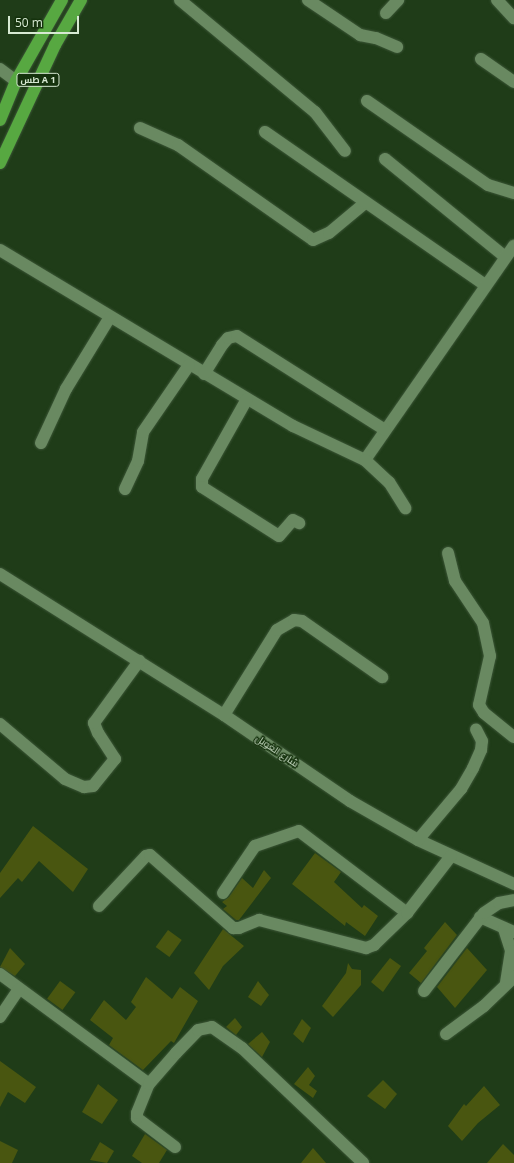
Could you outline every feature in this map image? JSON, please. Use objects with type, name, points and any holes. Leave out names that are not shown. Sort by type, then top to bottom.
[{"type":"highway","name":"طس A 1","points":[[0,120],[16,81],[62,0]]},
{"type":"highway","name":"طس A 1","points":[[0,163],[55,45],[81,0]]},
{"type":"street","points":[[180,0],[314,112],[345,151]]},
{"type":"street","points":[[308,0],[360,35],[376,38],[397,47]]},
{"type":"street","points":[[386,13],[398,0]]},
{"type":"street","points":[[497,0],[514,18]]},
{"type":"street","points":[[481,60],[514,82]]},
{"type":"street","points":[[0,69],[16,81]]},
{"type":"street","points":[[367,101],[488,185],[514,193]]},
{"type":"street","points":[[140,128],[178,145],[313,240],[329,232],[365,202]]},
{"type":"street","points":[[265,132],[486,285]]},
{"type":"street","points":[[385,159],[505,257]]},
{"type":"street","points":[[365,460],[514,246]]},
{"type":"street","points":[[0,250],[110,318],[293,426],[365,460],[386,479],[405,508]]},
{"type":"street","points":[[42,442],[66,389],[110,318]]},
{"type":"street","points":[[204,374],[222,344],[228,338],[237,336],[385,430]]},
{"type":"street","points":[[125,489],[138,461],[143,432],[189,365]]},
{"type":"street","points":[[247,399],[202,480],[202,487],[279,536],[293,520],[299,523]]},
{"type":"street","points":[[448,552],[455,581],[483,623],[490,656],[480,705],[484,713],[514,737]]},
{"type":"street","name":"شارع الغويل","points":[[0,566],[41,592],[48,602]]},
{"type":"street","name":"شارع الغويل","points":[[0,574],[48,602],[224,715],[350,801],[418,840],[514,884]]},
{"type":"street","points":[[224,715],[277,630],[294,620],[302,621],[382,677]]},
{"type":"street","points":[[0,724],[65,779],[84,787],[93,786],[115,759],[98,733],[94,723],[139,661]]},
{"type":"street","points":[[418,840],[461,789],[473,768],[482,750],[482,742],[476,729]]},
{"type":"street","points":[[224,893],[255,846],[299,831],[408,913]]},
{"type":"street","points":[[100,906],[146,856],[150,855],[233,928],[239,928],[259,920],[366,948],[374,945],[408,913],[451,856]]},
{"type":"street","points":[[424,991],[480,917],[499,903],[514,900]]},
{"type":"street","points":[[446,1034],[484,1006],[510,981],[513,951],[509,930],[480,917]]},
{"type":"street","points":[[0,974],[149,1084]]},
{"type":"street","points":[[0,1017],[20,989]]},
{"type":"street","points":[[175,1146],[137,1118],[137,1113],[149,1084],[198,1030],[206,1027],[218,1029],[242,1048],[363,1163]]},
{"type":"building","points":[[33,826],[88,869],[73,892],[39,861],[22,882],[18,878],[0,898],[0,873]]},
{"type":"building","points":[[315,853],[341,872],[334,882],[362,908],[364,905],[378,916],[365,936],[346,922],[345,926],[292,884]]},
{"type":"building","points":[[264,870],[271,878],[239,920],[236,920],[223,909],[227,906],[222,902],[229,897],[242,878],[253,888]]},
{"type":"building","points":[[445,922],[457,935],[421,983],[409,973],[427,951],[424,948]]},
{"type":"building","points":[[223,929],[244,946],[223,966],[209,990],[194,973]]},
{"type":"building","points":[[168,930],[182,940],[169,957],[156,947]]},
{"type":"building","points":[[10,948],[25,964],[15,976],[0,967]]},
{"type":"building","points":[[467,948],[487,970],[455,1008],[437,987]]},
{"type":"building","points":[[390,958],[401,966],[383,992],[371,982]]},
{"type":"building","points":[[348,963],[352,969],[361,970],[361,985],[333,1017],[322,1006],[346,973]]},
{"type":"building","points":[[146,977],[172,999],[180,987],[198,1001],[174,1043],[171,1041],[143,1070],[109,1045],[113,1038],[90,1020],[104,1000],[126,1020],[136,1007],[131,1002]]},
{"type":"building","points":[[60,981],[75,992],[62,1010],[47,999]]},
{"type":"building","points":[[258,981],[269,995],[261,1006],[248,997]]},
{"type":"building","points":[[235,1018],[242,1027],[236,1035],[226,1027]]},
{"type":"building","points":[[302,1019],[311,1028],[303,1043],[293,1034]]},
{"type":"building","points":[[262,1032],[270,1042],[262,1057],[248,1044]]},
{"type":"building","points":[[0,1061],[36,1087],[25,1103],[8,1092],[0,1107]]},
{"type":"building","points":[[308,1067],[315,1076],[309,1085],[317,1091],[313,1098],[294,1084]]},
{"type":"building","points":[[383,1080],[397,1094],[385,1109],[367,1096]]},
{"type":"building","points":[[98,1084],[118,1100],[102,1124],[82,1112]]},
{"type":"building","points":[[484,1086],[500,1105],[478,1123],[462,1141],[448,1126],[464,1104],[466,1106]]},
{"type":"building","points":[[145,1134],[167,1150],[159,1163],[142,1163],[132,1156]]},
{"type":"building","points":[[0,1141],[18,1150],[12,1163],[0,1163]]},
{"type":"building","points":[[100,1142],[114,1151],[107,1163],[90,1160]]},
{"type":"building","points":[[503,1144],[514,1155],[514,1163],[487,1163]]},
{"type":"building","points":[[313,1148],[326,1163],[301,1163]]}]
